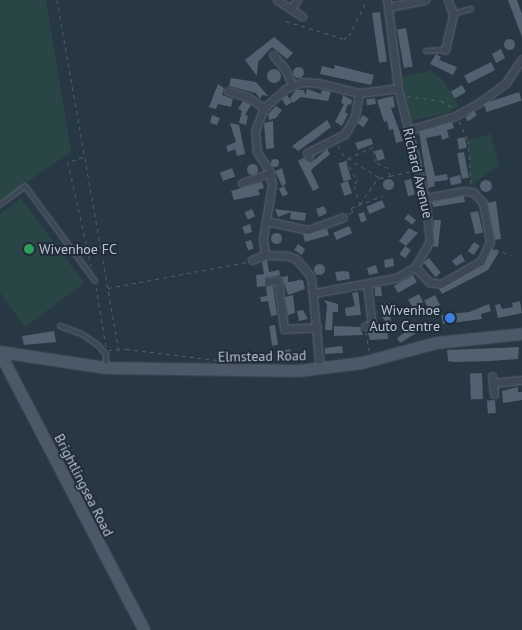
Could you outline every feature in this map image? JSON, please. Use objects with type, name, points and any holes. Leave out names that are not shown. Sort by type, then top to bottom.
[{"type":"street","points":[[277,0],[302,16]]},
{"type":"street","points":[[291,9],[297,0]]},
{"type":"street","points":[[387,4],[424,0]]},
{"type":"street","points":[[445,50],[453,14],[448,0]]},
{"type":"street","name":"Richard Avenue","points":[[387,4],[399,97],[418,169],[430,241],[415,267]]},
{"type":"street","points":[[272,55],[285,69],[292,85]]},
{"type":"street","points":[[409,130],[457,115],[493,93],[514,73],[522,59]]},
{"type":"street","points":[[514,73],[522,78]]},
{"type":"street","points":[[265,255],[263,238],[272,194],[270,173],[257,152],[255,140],[257,121],[264,108],[292,85],[318,83],[359,94],[398,88]]},
{"type":"street","points":[[228,91],[242,95],[264,108]]},
{"type":"street","points":[[309,158],[307,153],[345,134],[352,123],[359,94]]},
{"type":"street","points":[[242,182],[270,173]]},
{"type":"street","points":[[314,293],[366,286],[396,278],[415,267],[429,282],[442,284],[481,261],[489,246],[483,203],[473,192],[464,191],[424,198]]},
{"type":"street","points":[[266,221],[308,230],[343,217]]},
{"type":"street","points":[[252,260],[265,255],[280,254],[296,259],[311,277],[320,369]]},
{"type":"street","points":[[268,282],[278,280],[284,329],[316,327]]},
{"type":"street","points":[[365,326],[372,325],[366,286]]},
{"type":"street","name":"Elmstead Road","points":[[0,353],[106,368],[227,372],[320,369],[362,363],[437,343],[522,334]]},
{"type":"street","name":"Brightlingsea Road","points":[[0,353],[144,630]]},
{"type":"street","points":[[494,394],[493,380],[522,380]]},
{"type":"lane","points":[[453,14],[471,9]]},
{"type":"lane","points":[[426,51],[445,50]]},
{"type":"lane","points":[[0,205],[25,186],[95,281]]},
{"type":"lane","points":[[60,326],[82,334],[106,352],[106,368]]},
{"type":"path","points":[[57,0],[83,157],[119,350]]},
{"type":"path","points":[[286,21],[344,39],[349,36],[367,0]]},
{"type":"path","points":[[399,97],[441,100],[457,115],[468,140],[473,192]]},
{"type":"path","points":[[334,140],[348,158],[357,180],[354,186],[360,205]]},
{"type":"path","points":[[348,158],[373,147],[375,162],[388,168],[390,176]]},
{"type":"path","points":[[83,157],[68,162],[73,196],[95,281],[106,352],[119,350],[232,361],[239,367]]},
{"type":"path","points":[[348,158],[378,178],[418,169]]},
{"type":"path","points":[[360,205],[378,178]]},
{"type":"path","points":[[343,217],[353,212],[351,208],[384,196]]},
{"type":"path","points":[[489,246],[511,255]]},
{"type":"path","points":[[108,288],[229,267],[252,260]]},
{"type":"path","points":[[288,291],[298,288]]},
{"type":"path","points":[[365,326],[369,351]]},
{"type":"green space","points":[[0,0],[46,0],[71,152],[0,201]]},
{"type":"green space","points":[[431,71],[442,79],[459,106],[446,113],[411,121],[402,76]]},
{"type":"green space","points":[[491,134],[499,166],[471,185],[468,140]]},
{"type":"green space","name":"Wivenhoe FC","points":[[21,198],[84,283],[25,327],[0,293],[0,214]]},
{"type":"building","points":[[508,0],[517,0],[522,14],[522,37]]},
{"type":"building","points":[[380,12],[387,62],[379,63],[372,13]]},
{"type":"building","points":[[406,28],[413,66],[404,68],[397,30]]},
{"type":"building","points":[[274,37],[293,53],[287,59],[272,47],[258,62],[257,76],[245,60]]},
{"type":"building","points":[[507,39],[511,39],[514,44],[513,48],[507,49],[504,46],[504,42]]},
{"type":"building","points":[[501,49],[505,58],[496,63],[492,54]]},
{"type":"building","points":[[436,54],[441,57],[439,60],[457,67],[453,75],[430,64]]},
{"type":"building","points":[[491,62],[495,70],[468,84],[464,76]]},
{"type":"building","points":[[335,65],[374,75],[371,85],[320,74],[322,66],[334,69]]},
{"type":"building","points":[[296,67],[300,67],[303,72],[302,76],[296,77],[293,74],[293,70]]},
{"type":"building","points":[[274,69],[279,71],[281,76],[279,81],[274,83],[269,81],[267,76],[269,71]]},
{"type":"building","points":[[231,78],[256,82],[268,96],[262,95],[260,99],[256,93],[229,86]]},
{"type":"building","points":[[218,84],[224,88],[222,95],[233,99],[231,107],[218,104],[216,109],[209,107]]},
{"type":"building","points":[[462,85],[466,92],[455,98],[451,92]]},
{"type":"building","points":[[307,89],[321,94],[322,90],[331,92],[328,101],[301,97],[293,103],[290,98],[296,90],[304,90],[305,96]]},
{"type":"building","points":[[519,92],[522,101],[487,112],[484,103]]},
{"type":"building","points":[[287,95],[292,102],[286,106],[282,99]]},
{"type":"building","points":[[343,95],[352,100],[351,105],[348,104],[345,112],[348,114],[342,126],[335,122],[344,104],[341,103]]},
{"type":"building","points":[[393,96],[395,107],[391,108],[403,141],[396,143],[393,129],[389,130],[387,121],[384,122],[377,100]]},
{"type":"building","points":[[375,98],[376,104],[367,105],[366,99]]},
{"type":"building","points":[[243,101],[251,105],[245,115],[248,116],[246,125],[239,123],[242,111],[238,109]]},
{"type":"building","points":[[276,106],[282,110],[276,118],[269,120],[268,114]]},
{"type":"building","points":[[474,111],[477,115],[468,122],[465,118]]},
{"type":"building","points":[[212,115],[220,118],[217,125],[210,123]]},
{"type":"building","points":[[363,115],[369,119],[363,127],[357,123]]},
{"type":"building","points":[[327,120],[331,127],[318,137],[298,151],[292,146]]},
{"type":"building","points":[[273,121],[274,148],[266,149],[264,123]]},
{"type":"building","points":[[452,122],[454,128],[447,130],[449,137],[442,140],[441,135],[426,138],[435,176],[447,174],[448,180],[434,182],[435,186],[428,188],[419,132]]},
{"type":"building","points":[[230,123],[239,125],[245,154],[237,156],[235,149],[228,152],[226,146],[236,142]]},
{"type":"building","points":[[465,137],[467,148],[459,149],[457,138]]},
{"type":"building","points":[[371,138],[373,144],[358,150],[355,143]]},
{"type":"building","points":[[327,149],[330,154],[311,170],[319,188],[313,191],[298,161],[303,158],[311,163]]},
{"type":"building","points":[[382,149],[385,159],[377,161],[374,151]]},
{"type":"building","points":[[464,152],[469,178],[462,179],[457,153]]},
{"type":"building","points":[[275,159],[279,163],[275,167],[271,163]]},
{"type":"building","points":[[346,161],[351,179],[344,181],[338,163]]},
{"type":"building","points":[[252,163],[258,169],[252,175],[246,169]]},
{"type":"building","points":[[232,168],[235,176],[223,181],[220,173]]},
{"type":"building","points":[[282,168],[286,184],[282,186],[275,171]]},
{"type":"building","points":[[460,175],[462,183],[451,185],[449,178]]},
{"type":"building","points":[[388,178],[394,184],[388,190],[382,184]]},
{"type":"building","points":[[411,179],[415,195],[408,196],[404,181]]},
{"type":"building","points":[[486,180],[492,186],[486,192],[480,186]]},
{"type":"building","points":[[348,181],[352,193],[344,196],[340,183]]},
{"type":"building","points":[[262,182],[264,188],[258,190],[260,195],[234,200],[231,191]]},
{"type":"building","points":[[284,186],[288,194],[283,197],[279,189]]},
{"type":"building","points":[[464,196],[465,202],[433,207],[432,202]]},
{"type":"building","points":[[382,200],[385,207],[369,214],[366,207]]},
{"type":"building","points":[[496,201],[501,239],[495,240],[488,203]]},
{"type":"building","points":[[324,206],[327,213],[319,217],[316,209]]},
{"type":"building","points":[[252,209],[255,216],[248,219],[245,212]]},
{"type":"building","points":[[275,209],[306,213],[305,221],[290,219],[291,212],[278,217]]},
{"type":"building","points":[[478,211],[483,232],[475,234],[470,213]]},
{"type":"building","points":[[364,212],[367,221],[361,222],[358,214]]},
{"type":"building","points":[[408,214],[416,220],[412,225],[404,219]]},
{"type":"building","points":[[434,220],[441,220],[438,247],[433,246]]},
{"type":"building","points":[[250,224],[252,232],[245,234],[242,227]]},
{"type":"building","points":[[349,226],[352,233],[336,240],[333,233]]},
{"type":"building","points":[[409,228],[418,233],[406,246],[399,241]]},
{"type":"building","points":[[327,229],[329,235],[305,242],[303,234]]},
{"type":"building","points":[[276,232],[282,238],[276,244],[270,238]]},
{"type":"building","points":[[251,240],[254,249],[248,250],[245,242]]},
{"type":"building","points":[[474,242],[480,246],[474,255],[468,251]]},
{"type":"building","points":[[298,244],[305,249],[302,255],[294,250]]},
{"type":"building","points":[[405,246],[411,250],[405,258],[399,254]]},
{"type":"building","points":[[492,249],[499,252],[488,270],[442,294],[439,289],[484,265]]},
{"type":"building","points":[[461,254],[465,261],[456,266],[452,261]]},
{"type":"building","points":[[393,258],[394,266],[385,268],[384,260]]},
{"type":"building","points":[[429,258],[441,273],[436,277],[424,262]]},
{"type":"building","points":[[267,260],[269,272],[279,270],[280,275],[265,278],[265,286],[257,287],[256,275],[264,274],[262,262]]},
{"type":"building","points":[[319,263],[325,269],[319,275],[313,269]]},
{"type":"building","points":[[376,265],[378,273],[369,275],[367,268]]},
{"type":"building","points":[[335,272],[349,272],[350,279],[337,281]]},
{"type":"building","points":[[413,275],[417,282],[398,293],[394,286]]},
{"type":"building","points":[[288,276],[288,282],[303,280],[305,289],[288,295],[282,277]]},
{"type":"building","points":[[273,286],[277,315],[271,316],[268,301],[261,302],[260,297],[267,296],[266,287]]},
{"type":"building","points":[[375,287],[381,287],[382,296],[375,296]]},
{"type":"building","points":[[358,292],[361,315],[346,316],[345,308],[355,306],[352,293]]},
{"type":"building","points":[[419,294],[423,302],[412,307],[408,299]]},
{"type":"building","points":[[293,295],[295,313],[288,315],[285,297]]},
{"type":"building","points":[[435,295],[440,305],[429,310],[424,300]]},
{"type":"building","points":[[324,300],[338,304],[338,312],[333,312],[332,330],[325,330],[327,305]]},
{"type":"building","points":[[520,301],[522,313],[498,318],[495,305],[500,304],[502,309],[513,307],[512,303]]},
{"type":"building","points":[[382,303],[390,303],[391,329],[382,317]]},
{"type":"building","points":[[489,304],[491,311],[481,314],[482,319],[443,324],[441,315],[469,312]]},
{"type":"building","points":[[303,310],[308,319],[299,321],[297,311]]},
{"type":"building","points":[[431,322],[435,331],[421,330],[400,343],[397,338],[411,328]]},
{"type":"building","points":[[275,325],[278,345],[272,346],[269,326]]},
{"type":"building","points":[[334,326],[360,327],[363,335],[334,336]]},
{"type":"building","points":[[380,326],[387,326],[388,339],[370,340],[367,331],[380,330]]},
{"type":"building","points":[[54,331],[56,342],[24,345],[22,336]]},
{"type":"building","points":[[342,346],[343,353],[325,354],[325,348]]},
{"type":"building","points":[[519,347],[518,359],[448,361],[447,350]]},
{"type":"building","points":[[290,349],[292,357],[281,359],[279,352]]},
{"type":"building","points":[[470,373],[482,373],[483,399],[471,399]]},
{"type":"building","points":[[518,387],[518,392],[522,392],[522,400],[503,403],[502,391]]},
{"type":"building","points":[[495,400],[496,413],[488,414],[487,401]]},
{"type":"place","name":"Wivenhoe FC","points":[[29,249]]},
{"type":"place","name":"Wivenhoe Auto Centre","points":[[450,318]]}]
